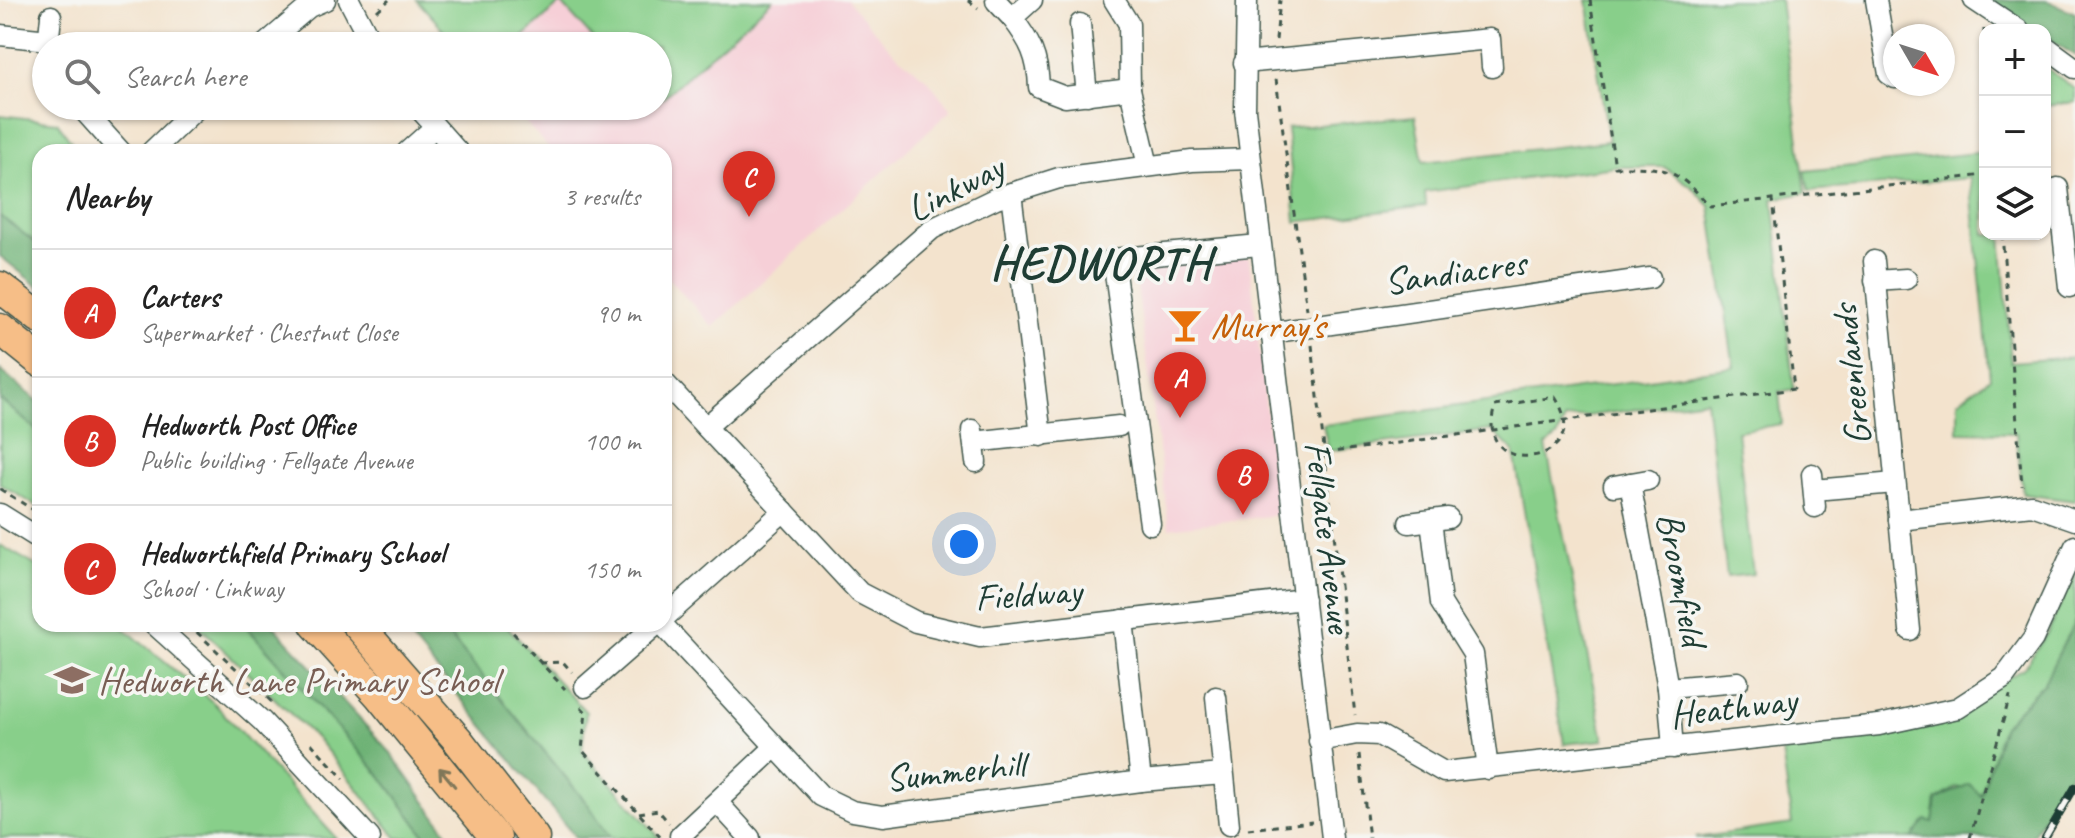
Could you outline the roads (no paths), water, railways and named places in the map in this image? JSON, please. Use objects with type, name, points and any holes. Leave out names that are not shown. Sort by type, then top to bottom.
[{"type":"highway","points":[[0,287],[32,312]]},
{"type":"highway","points":[[0,329],[32,355]]},
{"type":"highway","points":[[322,632],[380,696],[496,838]]},
{"type":"highway","points":[[364,632],[457,739],[534,838]]},
{"type":"street","points":[[280,32],[309,7],[325,0]]},
{"type":"street","points":[[349,0],[366,32]]},
{"type":"street","points":[[1012,18],[1032,0]]},
{"type":"street","points":[[1114,0],[1129,24],[1130,89],[1148,166]]},
{"type":"street","name":"Fellgate Avenue","points":[[1247,0],[1244,63],[1250,159],[1330,829]]},
{"type":"street","points":[[1876,0],[1883,40]]},
{"type":"street","points":[[1974,0],[2010,24]]},
{"type":"street","points":[[996,1],[1030,41],[1038,62],[1039,87],[1065,97],[1130,89]]},
{"type":"street","points":[[49,32],[51,16]]},
{"type":"street","points":[[1080,24],[1087,95]]},
{"type":"street","points":[[0,35],[32,40]]},
{"type":"street","points":[[1244,63],[1498,38],[1492,67]]},
{"type":"street","points":[[2051,50],[2075,68]]},
{"type":"street","points":[[92,120],[114,144]]},
{"type":"street","points":[[159,144],[184,120]]},
{"type":"street","points":[[429,120],[451,144]]},
{"type":"street","points":[[416,144],[435,127]]},
{"type":"street","name":"Linkway","points":[[706,427],[932,229],[1011,193],[1059,178],[1148,166],[1250,159]]},
{"type":"street","points":[[2058,188],[2069,230],[2069,287]]},
{"type":"street","points":[[1011,193],[1041,436]]},
{"type":"street","points":[[1150,524],[1113,259],[1259,245]]},
{"type":"street","name":"Greenlands","points":[[1903,620],[1899,520],[1874,271],[1906,279]]},
{"type":"street","name":"Sandiacres","points":[[1269,333],[1650,278]]},
{"type":"street","name":"Fieldway","points":[[672,391],[860,593],[916,622],[980,637],[1304,599]]},
{"type":"street","points":[[974,445],[1119,426]]},
{"type":"street","name":"Broomfield","points":[[1631,483],[1668,688],[1673,748]]},
{"type":"street","name":"Greenlands","points":[[1814,490],[1895,483]]},
{"type":"street","points":[[1899,520],[2032,505],[2075,520]]},
{"type":"street","points":[[672,611],[784,511]]},
{"type":"street","points":[[0,514],[32,534]]},
{"type":"street","points":[[1409,523],[1440,519],[1441,603],[1473,654],[1488,769]]},
{"type":"street","name":"Heathway","points":[[1319,741],[1357,734],[1379,735],[1444,772],[1879,725],[1958,708],[2004,678],[2033,639],[2075,546]]},
{"type":"street","points":[[1123,620],[1141,781]]},
{"type":"street","points":[[163,632],[262,721],[370,838]]},
{"type":"street","points":[[580,691],[650,632]]},
{"type":"street","name":"Summerhill","points":[[667,632],[821,796],[852,811],[883,816],[1141,781],[1223,774]]},
{"type":"street","name":"Broomfield","points":[[1668,688],[1738,682]]},
{"type":"street","points":[[1216,697],[1229,825]]},
{"type":"street","points":[[674,835],[717,802],[775,747]]},
{"type":"street","points":[[717,802],[750,838]]},
{"type":"railway","points":[[2045,838],[2075,787]]},
{"type":"place","name":"Hedworthfield Primary School","points":[[749,217]]},
{"type":"place","name":"Murray's","points":[[1185,325]]},
{"type":"place","name":"Carters","points":[[1180,418]]},
{"type":"place","name":"Hedworth Post Office","points":[[1243,515]]},
{"type":"place","name":"Hedworth Lane Primary School","points":[[72,680]]},
{"type":"district","name":"HEDWORTH","points":[[1101,263]]}]
